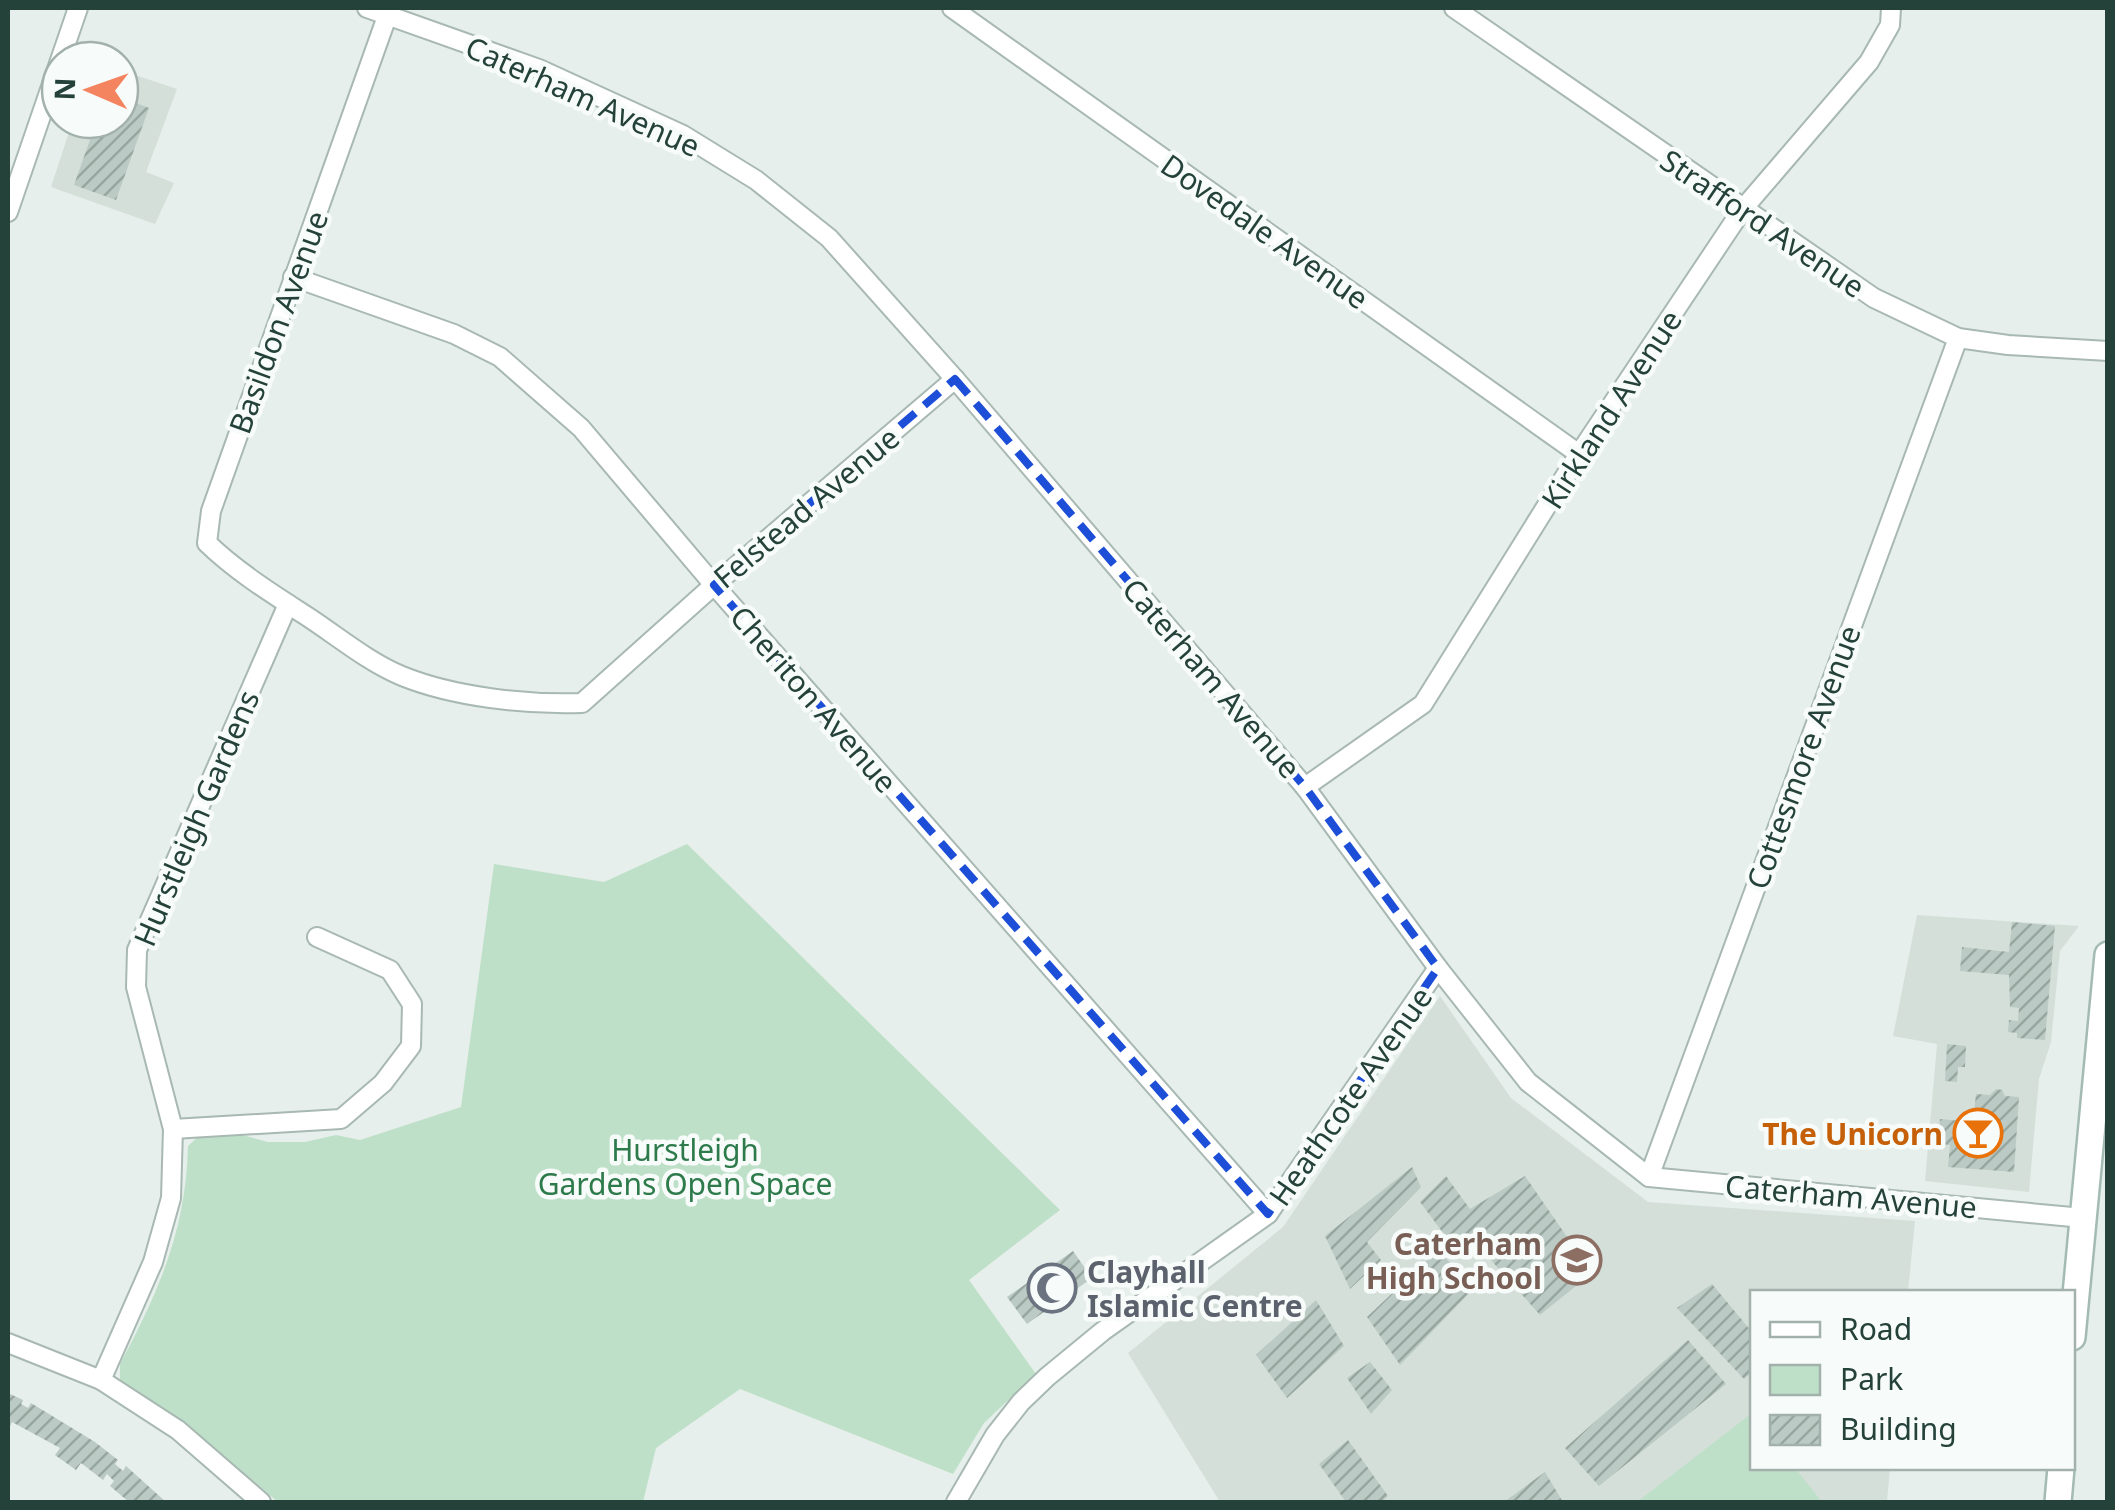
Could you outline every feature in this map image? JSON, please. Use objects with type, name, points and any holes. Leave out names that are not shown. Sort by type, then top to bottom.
[{"type":"street","points":[[8,212],[13,180],[78,8]]},
{"type":"street","name":"Caterham Avenue","points":[[367,8],[389,11],[539,69],[683,135],[756,180],[829,238],[1305,786],[1438,968],[1528,1082],[1649,1176],[2083,1218]]},
{"type":"street","name":"Dovedale Avenue","points":[[952,8],[1579,454]]},
{"type":"street","name":"Strafford Avenue","points":[[1454,8],[1874,298],[1958,338],[2108,351]]},
{"type":"street","name":"Kirkland Avenue","points":[[1305,786],[1423,704],[1579,454],[1742,210],[1869,62],[1890,25],[1890,8]]},
{"type":"street","name":"Basildon Avenue","points":[[288,604],[230,565],[207,543],[211,511],[389,11]]},
{"type":"street","name":"Cheriton Avenue","points":[[293,276],[454,334],[500,358],[580,428],[1268,1214]]},
{"type":"street","name":"Cottesmore Avenue","points":[[1649,1176],[1958,338]]},
{"type":"street","name":"Felstead Avenue","points":[[288,604],[398,675],[440,689],[550,704],[582,704],[714,584],[955,379]]},
{"type":"street","name":"Hurstleigh Gardens","points":[[101,1380],[153,1262],[171,1198],[172,1129],[136,988],[137,950],[288,604]]},
{"type":"street","points":[[172,1129],[341,1119],[384,1082],[411,1046],[412,1004],[390,970],[318,937]]},
{"type":"street","points":[[2075,1305],[2103,1054],[2108,955]]},
{"type":"street","name":"Heathcote Avenue","points":[[956,1502],[995,1435],[1047,1377],[1116,1321],[1268,1214],[1438,968]]},
{"type":"street","points":[[8,1343],[101,1380],[178,1430],[261,1502]]},
{"type":"street","points":[[2058,1502],[2061,1470]]},
{"type":"highlighted area","points":[[955,379],[1305,787],[1438,968],[1268,1214],[714,585]]},
{"type":"shaded area","points":[[140,77],[177,89],[146,172],[174,183],[155,224],[51,187],[66,140],[140,140]]},
{"type":"shaded area","points":[[1917,915],[2079,926],[2060,951],[2051,1042],[2039,1079],[2029,1192],[1925,1181],[1937,1044],[1893,1036]]},
{"type":"shaded area","name":"Caterham High School","points":[[1440,996],[1511,1098],[1648,1202],[1915,1221],[1908,1290],[1750,1290],[1750,1470],[1890,1470],[1887,1502],[1220,1502],[1128,1353],[1283,1227]]},
{"type":"green space","name":"Hurstleigh Gardens Open Space","points":[[687,844],[1060,1210],[969,1280],[1036,1374],[984,1423],[953,1474],[740,1389],[656,1448],[643,1502],[278,1502],[190,1428],[120,1380],[120,1364],[147,1311],[176,1233],[188,1146],[199,1136],[239,1134],[268,1142],[305,1142],[336,1135],[360,1140],[461,1107],[494,864],[604,882]]},
{"type":"green space","points":[[1750,1415],[1750,1470],[1797,1470],[1822,1502],[1637,1502]]},
{"type":"building","points":[[140,105],[149,108],[140,133]]},
{"type":"building","points":[[90,140],[138,140],[116,200],[74,185]]},
{"type":"building","points":[[2012,922],[2055,926],[2045,1040],[2017,1038],[2017,1033],[2008,1032],[2009,1020],[2018,1021],[2019,1008],[2010,1007],[2009,975],[1960,971],[1962,947],[2009,952]]},
{"type":"building","points":[[1947,1044],[1966,1046],[1965,1067],[1958,1067],[1957,1082],[1945,1081]]},
{"type":"building","name":"The Unicorn","points":[[1996,1089],[2005,1096],[2019,1097],[2014,1172],[1948,1167],[1950,1145],[1938,1144],[1940,1119],[1973,1122],[1976,1094],[1990,1095]]},
{"type":"building","points":[[1412,1167],[1421,1187],[1367,1242],[1381,1260],[1350,1289],[1325,1236]]},
{"type":"building","points":[[1446,1176],[1470,1209],[1525,1176],[1592,1273],[1540,1315],[1474,1241],[1458,1253],[1420,1202]]},
{"type":"building","points":[[1438,1250],[1474,1288],[1400,1365],[1367,1317]]},
{"type":"building","points":[[1073,1251],[1092,1278],[1027,1324],[1007,1297]]},
{"type":"building","points":[[1712,1284],[1750,1330],[1750,1374],[1744,1379],[1677,1308]]},
{"type":"building","points":[[1316,1300],[1344,1346],[1287,1398],[1256,1355]]},
{"type":"building","points":[[1688,1340],[1726,1384],[1599,1486],[1565,1448]]},
{"type":"building","points":[[1370,1362],[1392,1390],[1371,1414],[1347,1378]]},
{"type":"building","points":[[8,1393],[23,1400],[21,1404],[28,1408],[31,1403],[95,1442],[118,1460],[115,1464],[123,1471],[126,1466],[166,1502],[129,1502],[110,1486],[114,1481],[107,1474],[103,1480],[81,1463],[76,1470],[55,1455],[60,1448],[12,1422],[8,1431]]},
{"type":"building","points":[[1348,1440],[1388,1496],[1381,1502],[1346,1502],[1319,1464]]},
{"type":"building","points":[[1545,1472],[1563,1502],[1504,1502]]},
{"type":"place","name":"The Unicorn","points":[[1978,1133]]},
{"type":"place","name":"Caterham High School","points":[[1577,1260]]},
{"type":"place","name":"Clayhall Islamic Centre","points":[[1052,1288]]}]
